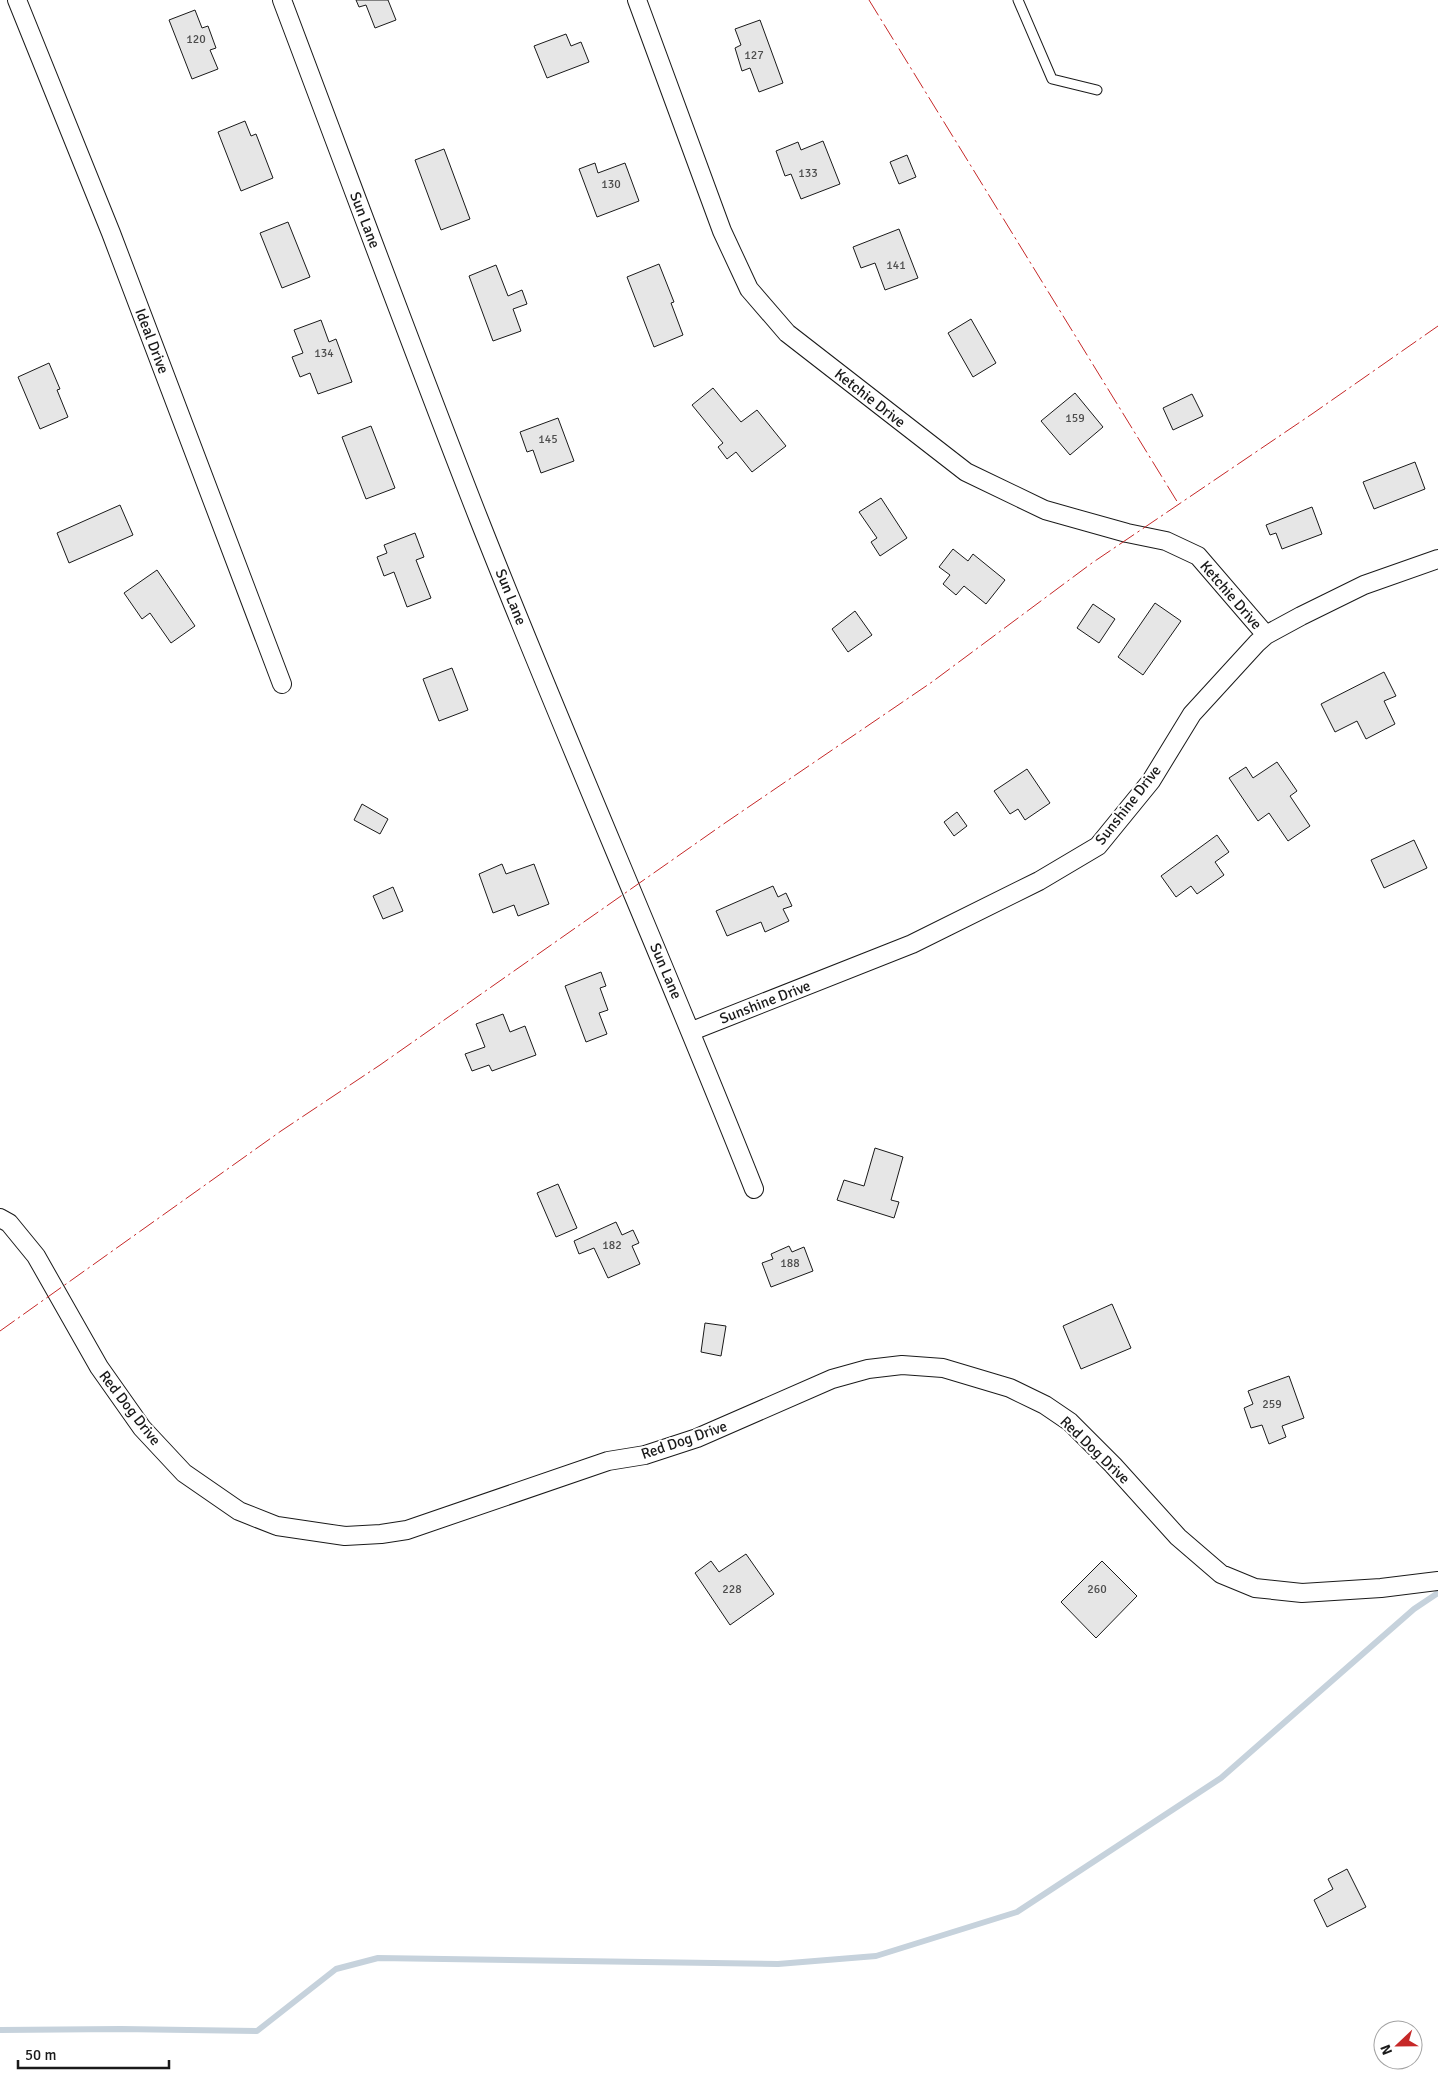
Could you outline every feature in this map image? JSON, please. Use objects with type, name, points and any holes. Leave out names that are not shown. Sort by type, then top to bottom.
[{"type":"street","name":"Ideal Drive","points":[[17,0],[111,233],[282,684]]},
{"type":"street","name":"Sun Lane","points":[[282,0],[478,518],[638,906],[692,1031],[754,1189]]},
{"type":"street","name":"Ketchie Drive","points":[[637,0],[722,231],[749,289],[787,333],[966,472],[1045,510],[1127,533],[1166,540],[1198,556],[1266,636]]},
{"type":"street","name":"Sunshine Drive","points":[[692,1031],[912,944],[1039,882],[1098,846],[1151,781],[1192,714],[1266,636],[1364,585],[1438,559]]},
{"type":"street","name":"Red Dog Drive","points":[[0,1218],[8,1223],[36,1256],[99,1367],[142,1428],[184,1473],[239,1511],[277,1526],[345,1536],[381,1534],[406,1530],[439,1521],[608,1461],[645,1455],[696,1438],[832,1379],[868,1369],[902,1365],[943,1368],[1010,1388],[1045,1405],[1070,1422],[1113,1465],[1178,1537],[1221,1574],[1255,1588],[1302,1593],[1381,1588],[1438,1580]]},
{"type":"lane","points":[[1018,0],[1052,79],[1097,90]]},
{"type":"building","points":[[356,0],[388,0],[396,20],[375,28],[366,5],[359,7]]},
{"type":"building","points":[[195,10],[202,28],[208,26],[216,48],[210,50],[218,69],[192,79],[169,20]]},
{"type":"building","points":[[760,20],[783,83],[759,92],[750,68],[742,71],[735,48],[741,45],[735,29]]},
{"type":"building","points":[[566,34],[571,46],[581,42],[589,62],[547,78],[534,46]]},
{"type":"building","points":[[245,121],[251,136],[256,134],[273,178],[241,191],[218,132]]},
{"type":"building","points":[[823,141],[840,184],[801,199],[791,174],[785,176],[776,151],[798,142],[801,150]]},
{"type":"building","points":[[444,149],[470,219],[441,230],[415,160]]},
{"type":"building","points":[[907,155],[916,177],[899,184],[890,162]]},
{"type":"building","points":[[595,163],[598,173],[625,163],[639,201],[597,217],[579,169]]},
{"type":"building","points":[[288,222],[310,277],[282,288],[260,233]]},
{"type":"building","points":[[899,229],[918,278],[885,290],[875,263],[861,268],[853,247]]},
{"type":"building","points":[[659,264],[674,302],[671,303],[683,335],[654,347],[627,277]]},
{"type":"building","points":[[496,265],[508,296],[522,290],[527,304],[513,309],[521,331],[493,341],[469,276]]},
{"type":"building","points":[[971,319],[996,363],[973,377],[948,333]]},
{"type":"building","points":[[321,320],[329,342],[336,339],[352,382],[318,394],[310,373],[300,377],[292,357],[303,353],[294,330]]},
{"type":"building","points":[[49,363],[60,389],[57,390],[68,417],[40,429],[18,377]]},
{"type":"building","points":[[713,388],[741,422],[757,410],[786,446],[752,472],[736,452],[727,459],[718,447],[723,443],[692,405]]},
{"type":"building","points":[[1075,393],[1103,427],[1070,455],[1041,421]]},
{"type":"building","points":[[1192,394],[1203,416],[1173,430],[1163,408]]},
{"type":"building","points":[[558,418],[574,461],[541,473],[533,450],[527,452],[520,432]]},
{"type":"building","points":[[371,426],[395,488],[366,499],[342,437]]},
{"type":"building","points":[[1415,462],[1425,489],[1374,509],[1363,482]]},
{"type":"building","points":[[881,498],[907,538],[880,556],[871,542],[877,538],[859,512]]},
{"type":"building","points":[[120,505],[133,535],[69,563],[57,533]]},
{"type":"building","points":[[1312,507],[1322,534],[1282,549],[1276,533],[1270,535],[1266,525]]},
{"type":"building","points":[[415,533],[424,557],[416,560],[431,598],[407,607],[394,572],[384,576],[377,557],[387,553],[384,545]]},
{"type":"building","points":[[953,549],[968,561],[973,554],[1005,580],[986,604],[964,586],[956,595],[943,584],[950,575],[939,567]]},
{"type":"building","points":[[157,570],[195,626],[171,643],[150,613],[142,619],[124,593]]},
{"type":"building","points":[[1155,603],[1181,621],[1143,675],[1118,657]]},
{"type":"building","points":[[1093,604],[1115,619],[1099,643],[1077,628]]},
{"type":"building","points":[[855,611],[872,635],[848,652],[832,629]]},
{"type":"building","points":[[452,668],[468,710],[439,721],[423,679]]},
{"type":"building","points":[[1384,672],[1396,696],[1384,701],[1395,724],[1366,739],[1357,721],[1335,732],[1321,704]]},
{"type":"building","points":[[1277,762],[1297,791],[1290,796],[1310,826],[1288,841],[1269,813],[1258,821],[1229,778],[1246,767],[1253,778]]},
{"type":"building","points":[[1027,769],[1050,803],[1025,820],[1018,809],[1010,814],[994,791]]},
{"type":"building","points":[[362,804],[388,819],[380,834],[354,820]]},
{"type":"building","points":[[957,812],[967,826],[954,836],[944,822]]},
{"type":"building","points":[[1217,835],[1229,852],[1215,862],[1224,875],[1197,894],[1191,886],[1176,897],[1161,876]]},
{"type":"building","points":[[1414,840],[1427,868],[1384,888],[1371,860]]},
{"type":"building","points":[[502,864],[506,874],[534,864],[549,904],[518,916],[514,905],[493,913],[479,874]]},
{"type":"building","points":[[773,886],[778,897],[786,893],[792,906],[783,909],[789,921],[765,932],[761,922],[727,936],[716,911]]},
{"type":"building","points":[[393,887],[403,911],[383,919],[373,896]]},
{"type":"building","points":[[601,972],[606,986],[600,988],[608,1010],[599,1013],[607,1034],[586,1042],[565,986]]},
{"type":"building","points":[[503,1014],[510,1032],[525,1026],[536,1055],[492,1071],[489,1065],[472,1071],[465,1054],[485,1047],[476,1024]]},
{"type":"building","points":[[875,1148],[903,1157],[891,1200],[899,1202],[894,1218],[837,1200],[844,1180],[864,1186]]},
{"type":"building","points":[[558,1184],[577,1228],[556,1237],[537,1193]]},
{"type":"building","points":[[616,1222],[622,1235],[633,1230],[639,1243],[632,1246],[640,1264],[608,1278],[594,1248],[579,1254],[574,1241]]},
{"type":"building","points":[[789,1246],[792,1252],[804,1247],[813,1271],[771,1287],[762,1263],[773,1259],[771,1254]]},
{"type":"building","points":[[1112,1304],[1131,1348],[1081,1369],[1063,1326]]},
{"type":"building","points":[[705,1323],[726,1326],[721,1356],[701,1352]]},
{"type":"building","points":[[1289,1376],[1304,1418],[1282,1426],[1286,1437],[1269,1444],[1262,1425],[1251,1428],[1244,1408],[1253,1404],[1248,1391]]},
{"type":"building","points":[[746,1554],[774,1594],[730,1625],[695,1573],[711,1561],[719,1572]]},
{"type":"building","points":[[1102,1561],[1137,1596],[1096,1638],[1061,1602]]},
{"type":"building","points":[[1347,1869],[1366,1907],[1327,1927],[1314,1900],[1333,1889],[1328,1879]]},
{"type":"waterway","points":[[0,2030],[257,2031],[336,1969],[378,1958],[778,1964],[876,1956],[1017,1912],[1221,1778],[1414,1609],[1438,1593]]},
{"type":"power","points":[[869,0],[1178,503]]},
{"type":"power","points":[[0,1331],[281,1131],[380,1065],[725,823],[932,682],[1092,563],[1438,326]]}]
